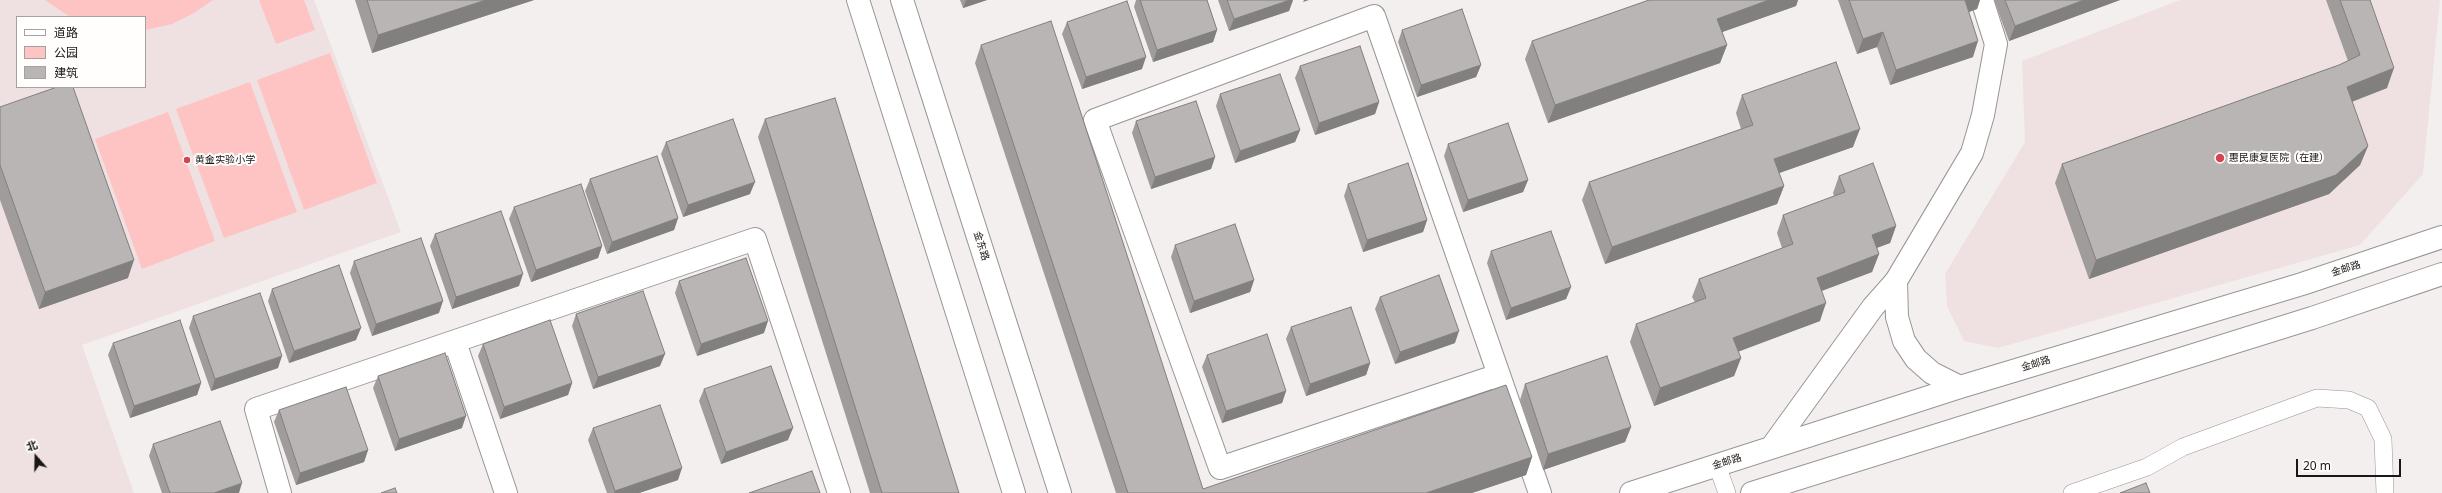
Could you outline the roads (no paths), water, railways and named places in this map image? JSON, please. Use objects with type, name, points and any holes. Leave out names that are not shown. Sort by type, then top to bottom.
[{"type":"street","points":[[858,0],[1014,493]]},
{"type":"street","name":"金东路","points":[[902,0],[1060,493]]},
{"type":"street","points":[[1771,448],[1873,307],[1896,282],[1972,153],[1983,115],[1996,44],[1982,0]]},
{"type":"street","points":[[1499,375],[1220,468],[1095,120],[1374,16],[1499,375],[1540,493]]},
{"type":"street","name":"金邮路","points":[[1631,493],[1659,489],[1717,466],[1771,448],[1960,388],[2302,284],[2442,237]]},
{"type":"street","points":[[280,493],[256,409],[755,239],[839,493]]},
{"type":"street","points":[[1752,493],[2312,318],[2442,274]]},
{"type":"street","points":[[1896,282],[1897,317],[1904,341],[1916,359],[1932,373],[1960,388]]},
{"type":"street","points":[[455,342],[506,493]]},
{"type":"lane","points":[[2072,493],[2147,467],[2183,447],[2317,398],[2349,400],[2368,408],[2383,439],[2385,493]]},
{"type":"lane","points":[[1717,466],[1727,493]]},
{"type":"place","name":"惠民康复医院（在建）","points":[[2220,158]]},
{"type":"place","name":"黄金实验小学","points":[[187,160]]}]
